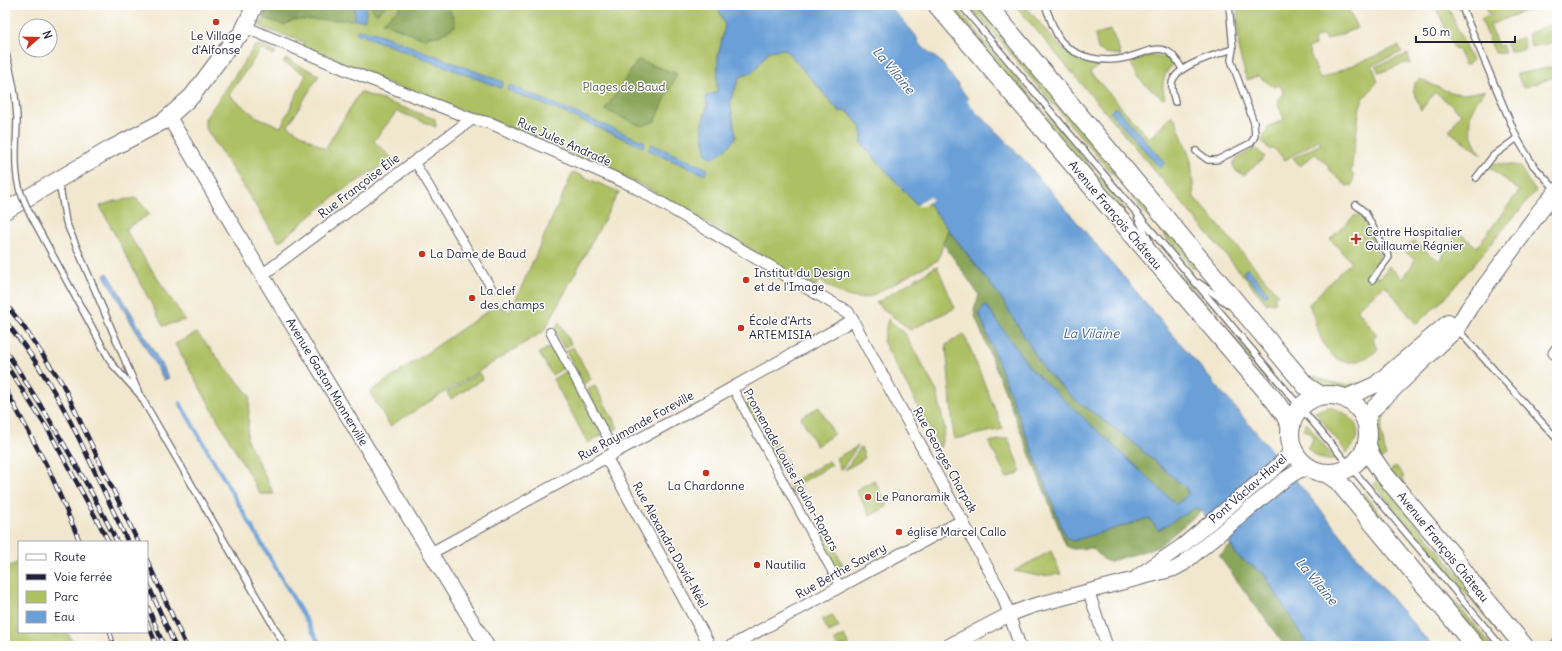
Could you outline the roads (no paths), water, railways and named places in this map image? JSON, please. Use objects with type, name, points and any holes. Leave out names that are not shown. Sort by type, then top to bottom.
[{"type":"main road","points":[[233,41],[235,29],[246,5]]},
{"type":"main road","points":[[5,212],[112,148],[161,124],[169,118],[197,90],[233,41],[242,33],[255,5]]},
{"type":"main road","name":"Avenue François Château","points":[[937,5],[1162,271],[1274,400],[1285,415],[1290,443],[1297,455],[1311,470]]},
{"type":"main road","points":[[987,5],[1306,386],[1321,396]]},
{"type":"main road","points":[[1366,422],[1370,412],[1469,308],[1557,191]]},
{"type":"main road","points":[[1345,398],[1375,385],[1454,325]]},
{"type":"main road","points":[[1290,443],[1294,417],[1301,407],[1310,400],[1321,396],[1333,395],[1345,398],[1358,407],[1366,422],[1368,433],[1367,446],[1360,458],[1350,467],[1341,471],[1311,470]]},
{"type":"main road","name":"Avenue François Château","points":[[1367,446],[1371,456],[1382,472],[1452,555],[1471,582],[1524,646]]},
{"type":"main road","points":[[1311,470],[1338,481],[1475,646]]},
{"type":"street","name":"Rue Jules Andrade","points":[[245,27],[354,73],[472,119],[490,124],[631,185],[844,309],[853,320]]},
{"type":"street","name":"Avenue Gaston Monnerville","points":[[169,118],[262,275],[487,646]]},
{"type":"street","name":"Rue Françoise Élie","points":[[262,275],[472,119]]},
{"type":"street","points":[[414,161],[492,288]]},
{"type":"street","name":"Rue Raymonde Foreville","points":[[431,553],[611,455],[853,320]]},
{"type":"street","name":"Rue Georges Charpak","points":[[853,320],[1002,594],[1020,646]]},
{"type":"street","points":[[550,332],[611,455]]},
{"type":"street","name":"Promenade Louise Foulon-Ropars","points":[[732,387],[840,586]]},
{"type":"street","name":"Pont Václav-Havel","points":[[1133,579],[1176,550],[1199,532],[1290,443]]},
{"type":"street","name":"Rue Alexandra David-Néel","points":[[611,455],[710,646]]},
{"type":"street","name":"Pont Václav-Havel","points":[[949,646],[1008,615],[1032,606],[1088,590],[1174,569],[1284,480],[1311,470]]},
{"type":"street","name":"Rue Berthe Savery","points":[[731,646],[963,520]]},
{"type":"street","points":[[1088,590],[1107,646]]},
{"type":"lane","points":[[961,5],[1501,646]]},
{"type":"lane","points":[[1045,5],[1061,41],[1072,51],[1089,57],[1109,60],[1125,58],[1151,48],[1161,49],[1176,58],[1182,69]]},
{"type":"lane","points":[[1196,151],[1208,160],[1217,160],[1251,143],[1255,136],[1254,123],[1231,60],[1232,49],[1229,5]]},
{"type":"lane","points":[[1461,5],[1517,138],[1532,165],[1557,191]]},
{"type":"lane","points":[[1175,102],[1172,83],[1175,76],[1182,69],[1232,49]]},
{"type":"lane","points":[[5,50],[15,96],[17,116],[16,169],[20,191],[28,210],[112,364],[140,395]]},
{"type":"lane","points":[[1476,178],[1493,156],[1517,138]]},
{"type":"lane","points":[[57,182],[61,193],[66,222],[140,395],[285,646]]},
{"type":"lane","points":[[1356,205],[1364,212],[1388,257],[1372,280]]},
{"type":"lane","points":[[1134,211],[1162,271]]},
{"type":"lane","points":[[1189,276],[1257,326]]},
{"type":"lane","points":[[1454,325],[1557,439]]},
{"type":"lane","points":[[1551,646],[1557,641]]},
{"type":"water","points":[[355,5],[367,5],[365,20],[355,20]]},
{"type":"water","name":"La Vilaine","points":[[717,5],[888,5],[916,36],[919,44],[941,62],[980,115],[1025,161],[1260,437],[1342,536],[1363,565],[1432,646],[1308,646],[1264,574],[1237,556],[1231,545],[1201,511],[1195,508],[1158,530],[1149,518],[1073,541],[1066,538],[979,313],[985,304],[1030,368],[1176,504],[1188,495],[1186,488],[1125,436],[1078,402],[1045,371],[1002,299],[929,204],[916,204],[862,144],[862,128],[848,111],[839,111],[785,49],[769,51],[753,72],[740,77],[730,101],[736,137],[730,145],[714,158],[706,154],[702,125],[707,108],[706,96],[717,92],[718,57],[725,25]]},
{"type":"water","points":[[357,30],[374,32],[503,82],[501,88],[356,33]]},
{"type":"water","points":[[509,85],[645,142],[643,147],[507,90]]},
{"type":"water","points":[[1116,107],[1165,163],[1160,168],[1110,112]]},
{"type":"water","points":[[651,144],[708,169],[705,175],[648,150]]},
{"type":"water","points":[[1248,268],[1268,293],[1264,296],[1243,272]]},
{"type":"water","points":[[108,273],[169,378],[164,380],[104,275]]},
{"type":"waterway","points":[[180,403],[321,646]]},
{"type":"railway","points":[[5,303],[23,326],[62,383],[138,541]]},
{"type":"railway","points":[[5,321],[25,347],[59,400],[74,428],[128,541]]},
{"type":"railway","points":[[5,350],[64,444],[116,541]]},
{"type":"railway","points":[[5,363],[50,433],[108,541]]},
{"type":"railway","points":[[5,388],[49,470],[80,541]]},
{"type":"railway","points":[[148,562],[186,646]]},
{"type":"railway","points":[[148,584],[175,646]]},
{"type":"railway","points":[[148,607],[164,646]]},
{"type":"railway","points":[[148,624],[157,646]]},
{"type":"railway","points":[[110,633],[114,646]]},
{"type":"place","name":"Le Village d'Alfonse","points":[[216,22]]},
{"type":"place","name":"Centre Hospitalier Guillaume Régnier","points":[[1356,239]]},
{"type":"place","name":"La Dame de Baud","points":[[422,254]]},
{"type":"place","name":"Institut du Design et de l'Image","points":[[746,280]]},
{"type":"place","name":"La clef des champs","points":[[472,298]]},
{"type":"place","name":"École d'Arts ARTEMISIA","points":[[741,328]]},
{"type":"place","name":"La Chardonne","points":[[706,473]]},
{"type":"place","name":"Le Panoramik","points":[[868,497]]},
{"type":"place","name":"église Marcel Callo","points":[[899,532]]},
{"type":"place","name":"Nautilia","points":[[757,565]]},
{"type":"park label","name":"Plages de Baud","points":[[624,87]]}]
